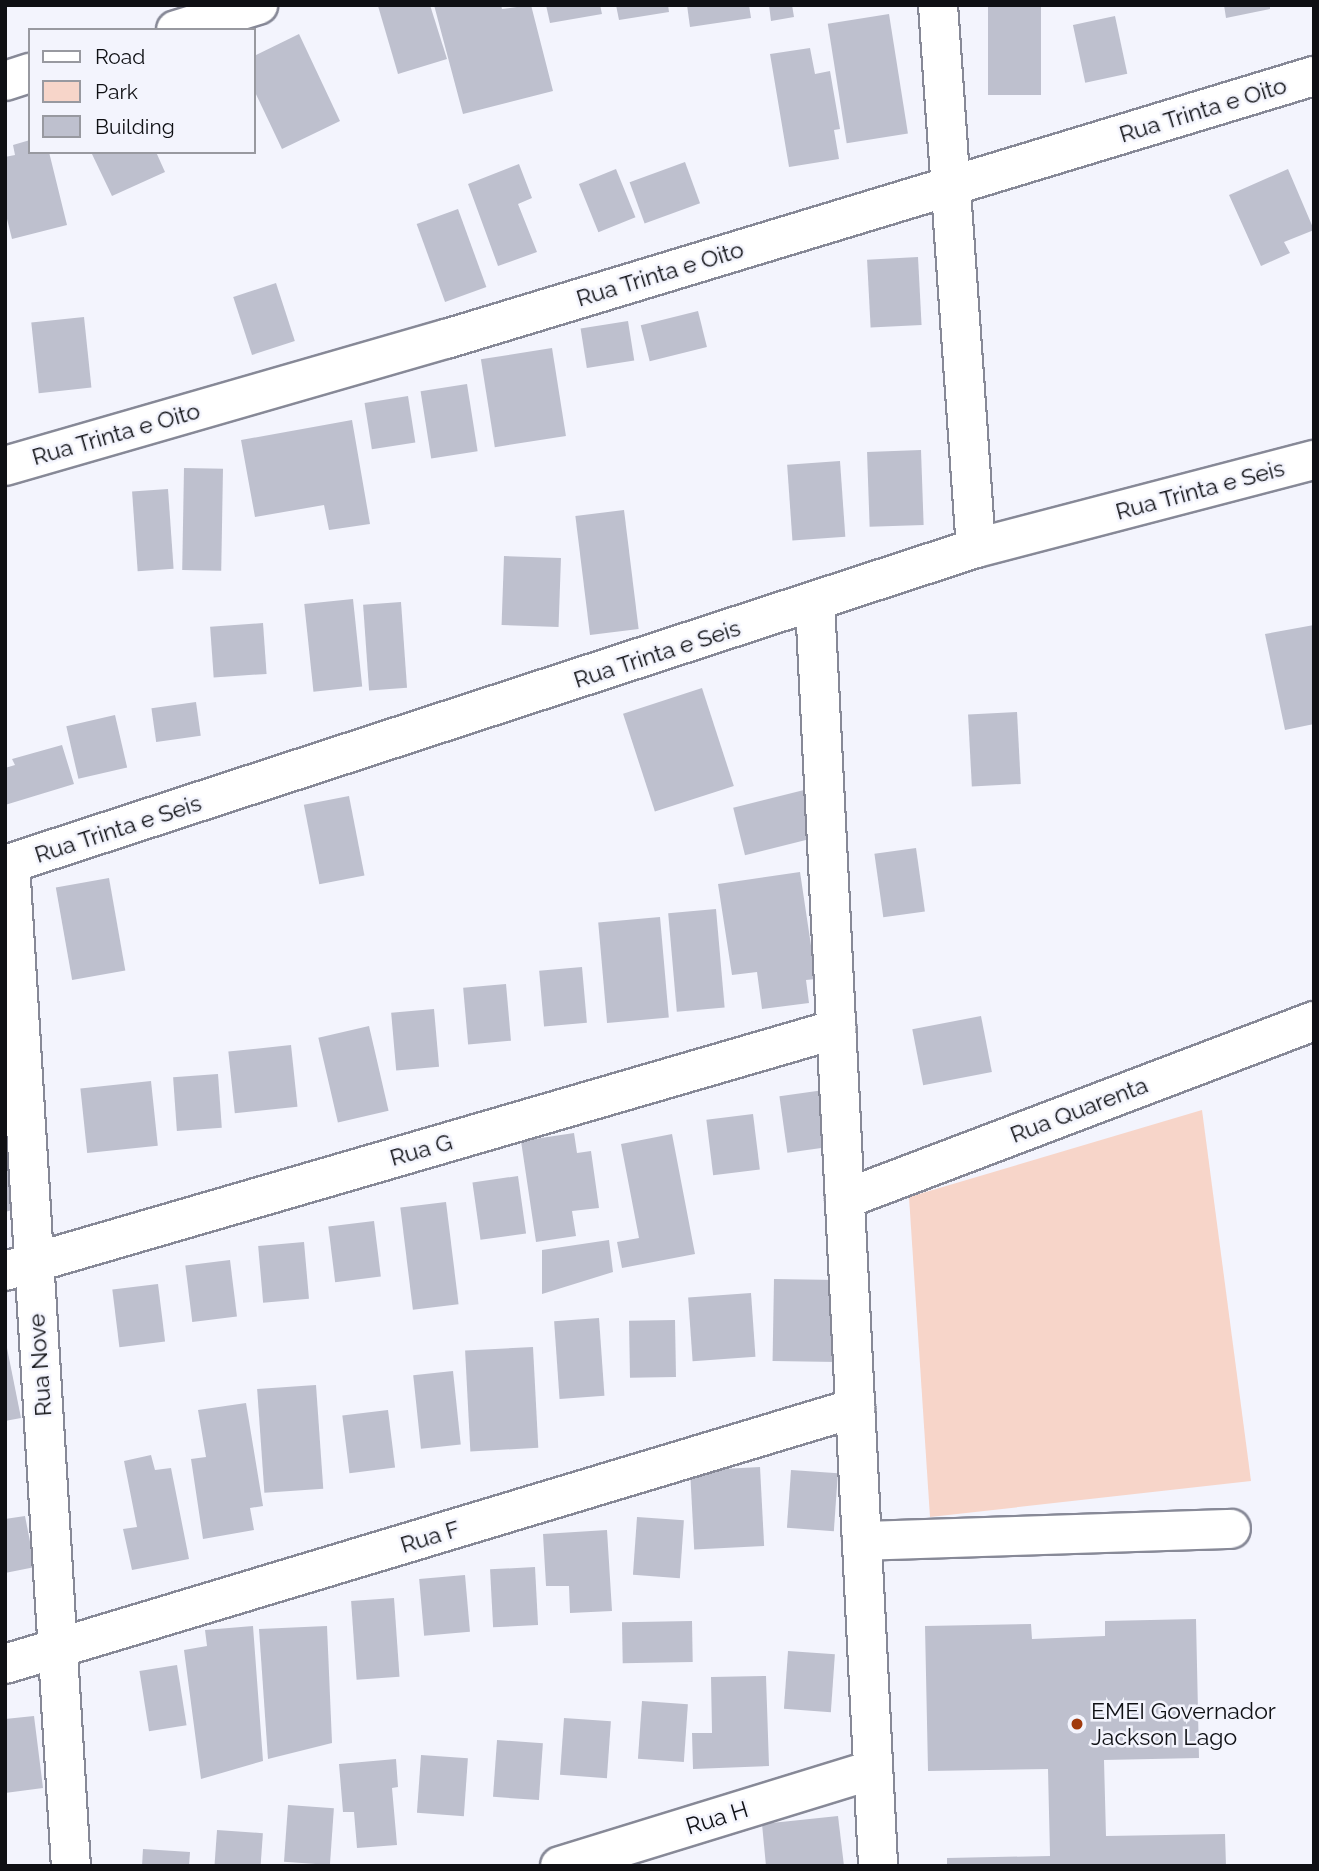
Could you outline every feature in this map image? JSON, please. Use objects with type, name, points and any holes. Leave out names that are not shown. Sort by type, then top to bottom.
[{"type":"street","points":[[183,28],[258,5]]},
{"type":"street","points":[[938,5],[954,185],[976,548]]},
{"type":"street","points":[[5,80],[28,74]]},
{"type":"street","name":"Rua Trinta e Oito","points":[[5,466],[1314,76]]},
{"type":"street","name":"Rua Trinta e Seis","points":[[7,864],[815,603],[976,548],[1314,460]]},
{"type":"street","points":[[815,603],[878,1866]]},
{"type":"street","name":"Rua Nove","points":[[7,864],[19,1267],[58,1651],[71,1866]]},
{"type":"street","name":"Rua Quarenta","points":[[845,1199],[1314,1021]]},
{"type":"street","name":"Rua G","points":[[19,1267],[837,1029]]},
{"type":"street","name":"Rua F","points":[[5,1664],[58,1651],[855,1408]]},
{"type":"street","points":[[862,1541],[1231,1529]]},
{"type":"street","name":"Rua H","points":[[560,1866],[873,1770]]},
{"type":"green space","points":[[1202,1110],[1251,1481],[930,1517],[909,1197]]},
{"type":"building","points":[[430,5],[447,59],[398,74],[378,6]]},
{"type":"building","points":[[434,5],[501,5],[502,9],[531,5],[553,91],[463,114]]},
{"type":"building","points":[[546,5],[600,5],[602,14],[550,23]]},
{"type":"building","points":[[616,5],[668,5],[669,12],[619,20]]},
{"type":"building","points":[[687,5],[749,5],[751,18],[690,27]]},
{"type":"building","points":[[769,5],[792,5],[794,17],[771,21]]},
{"type":"building","points":[[988,5],[1041,5],[1041,95],[988,95]]},
{"type":"building","points":[[1224,5],[1270,5],[1270,9],[1226,18]]},
{"type":"building","points":[[889,14],[908,134],[847,143],[828,24]]},
{"type":"building","points":[[1115,16],[1127,74],[1085,83],[1073,25]]},
{"type":"building","points":[[299,34],[340,121],[282,149],[256,94],[256,55]]},
{"type":"building","points":[[810,48],[815,74],[830,71],[840,129],[834,130],[839,159],[789,167],[770,54]]},
{"type":"building","points":[[28,141],[28,154],[49,154],[67,225],[12,239],[5,211],[5,157],[15,155],[13,145]]},
{"type":"building","points":[[92,154],[157,154],[165,172],[112,196]]},
{"type":"building","points":[[685,162],[700,203],[645,224],[630,182]]},
{"type":"building","points":[[519,164],[532,198],[518,204],[537,252],[498,266],[468,184]]},
{"type":"building","points":[[616,169],[635,217],[598,232],[579,184]]},
{"type":"building","points":[[1288,169],[1314,230],[1284,242],[1290,253],[1261,266],[1229,195]]},
{"type":"building","points":[[458,209],[486,287],[445,302],[417,224]]},
{"type":"building","points":[[918,257],[922,325],[871,328],[867,260]]},
{"type":"building","points":[[276,283],[295,341],[252,355],[233,297]]},
{"type":"building","points":[[698,311],[707,347],[650,361],[641,325]]},
{"type":"building","points":[[84,317],[91,388],[39,393],[31,323]]},
{"type":"building","points":[[628,321],[634,361],[587,368],[581,329]]},
{"type":"building","points":[[552,348],[566,436],[495,447],[481,359]]},
{"type":"building","points":[[467,384],[478,451],[431,459],[421,391]]},
{"type":"building","points":[[408,396],[415,442],[372,449],[365,403]]},
{"type":"building","points":[[352,420],[370,524],[329,530],[324,505],[255,517],[241,440]]},
{"type":"building","points":[[921,450],[924,525],[870,527],[867,452]]},
{"type":"building","points":[[840,461],[845,537],[792,541],[787,465]]},
{"type":"building","points":[[184,468],[223,469],[221,571],[182,570]]},
{"type":"building","points":[[168,489],[174,569],[138,571],[132,492]]},
{"type":"building","points":[[624,510],[639,629],[590,635],[575,516]]},
{"type":"building","points":[[504,556],[561,558],[559,627],[502,625]]},
{"type":"building","points":[[353,599],[362,687],[313,692],[304,604]]},
{"type":"building","points":[[401,602],[407,688],[369,690],[363,605]]},
{"type":"building","points":[[263,623],[267,674],[214,678],[210,627]]},
{"type":"building","points":[[1314,625],[1314,724],[1285,730],[1265,634]]},
{"type":"building","points":[[702,688],[734,786],[655,812],[623,714]]},
{"type":"building","points":[[196,702],[201,736],[156,742],[151,708]]},
{"type":"building","points":[[1017,712],[1021,784],[972,786],[968,715]]},
{"type":"building","points":[[115,715],[127,768],[78,779],[66,726]]},
{"type":"building","points":[[62,745],[74,784],[5,805],[5,768],[15,765],[12,759]]},
{"type":"building","points":[[804,790],[816,838],[745,855],[733,808]]},
{"type":"building","points":[[349,796],[364,876],[319,884],[304,805]]},
{"type":"building","points":[[916,848],[925,911],[883,917],[874,854]]},
{"type":"building","points":[[800,872],[816,979],[806,980],[809,1003],[762,1009],[757,972],[732,975],[718,884]]},
{"type":"building","points":[[109,878],[125,971],[72,980],[56,887]]},
{"type":"building","points":[[716,909],[725,1008],[677,1012],[668,913]]},
{"type":"building","points":[[660,917],[669,1018],[607,1023],[598,922]]},
{"type":"building","points":[[582,967],[587,1023],[544,1027],[539,971]]},
{"type":"building","points":[[506,984],[511,1041],[468,1045],[463,988]]},
{"type":"building","points":[[434,1009],[439,1067],[396,1071],[391,1013]]},
{"type":"building","points":[[981,1016],[992,1072],[923,1085],[912,1029]]},
{"type":"building","points":[[369,1026],[389,1111],[338,1122],[318,1038]]},
{"type":"building","points":[[291,1045],[297,1107],[235,1113],[228,1052]]},
{"type":"building","points":[[218,1074],[222,1128],[177,1131],[173,1077]]},
{"type":"building","points":[[151,1081],[158,1146],[87,1153],[80,1088]]},
{"type":"building","points":[[824,1090],[832,1146],[787,1153],[779,1096]]},
{"type":"building","points":[[753,1114],[760,1170],[713,1175],[706,1120]]},
{"type":"building","points":[[574,1133],[577,1153],[591,1151],[599,1208],[572,1211],[576,1236],[536,1242],[521,1141]]},
{"type":"building","points":[[672,1134],[695,1254],[622,1268],[617,1242],[639,1238],[621,1144]]},
{"type":"building","points":[[5,1155],[20,1208],[5,1212]]},
{"type":"building","points":[[518,1176],[526,1233],[481,1240],[472,1182]]},
{"type":"building","points":[[446,1202],[459,1304],[413,1310],[400,1208]]},
{"type":"building","points":[[374,1221],[381,1277],[335,1282],[328,1227]]},
{"type":"building","points":[[609,1240],[613,1272],[542,1294],[542,1250]]},
{"type":"building","points":[[304,1242],[309,1299],[263,1303],[258,1246]]},
{"type":"building","points":[[230,1260],[237,1317],[192,1322],[185,1265]]},
{"type":"building","points":[[774,1279],[838,1280],[837,1362],[773,1361]]},
{"type":"building","points":[[158,1284],[165,1342],[119,1347],[112,1290]]},
{"type":"building","points":[[751,1293],[755,1357],[693,1361],[688,1297]]},
{"type":"building","points":[[599,1318],[604,1396],[560,1399],[554,1321]]},
{"type":"building","points":[[675,1320],[676,1377],[630,1378],[629,1321]]},
{"type":"building","points":[[5,1338],[21,1418],[5,1421]]},
{"type":"building","points":[[533,1347],[538,1448],[470,1451],[465,1351]]},
{"type":"building","points":[[453,1371],[461,1445],[421,1449],[413,1375]]},
{"type":"building","points":[[316,1385],[323,1489],[264,1493],[257,1389]]},
{"type":"building","points":[[246,1403],[263,1506],[250,1508],[254,1530],[203,1539],[191,1459],[206,1457],[198,1410]]},
{"type":"building","points":[[388,1410],[395,1468],[349,1473],[342,1416]]},
{"type":"building","points":[[151,1455],[155,1470],[171,1468],[189,1559],[132,1570],[123,1529],[137,1527],[124,1461]]},
{"type":"building","points":[[760,1467],[764,1546],[694,1550],[690,1471]]},
{"type":"building","points":[[791,1470],[838,1473],[834,1531],[787,1528]]},
{"type":"building","points":[[25,1516],[35,1567],[5,1573],[5,1519]]},
{"type":"building","points":[[637,1517],[684,1520],[680,1578],[633,1575]]},
{"type":"building","points":[[607,1530],[612,1611],[570,1613],[569,1586],[546,1586],[543,1534]]},
{"type":"building","points":[[535,1567],[538,1625],[493,1627],[490,1569]]},
{"type":"building","points":[[465,1575],[470,1632],[424,1636],[419,1579]]},
{"type":"building","points":[[394,1598],[400,1677],[357,1680],[351,1601]]},
{"type":"building","points":[[1196,1619],[1199,1758],[1104,1760],[1106,1836],[1225,1834],[1226,1866],[947,1866],[947,1858],[1050,1856],[1048,1769],[928,1771],[925,1626],[1031,1624],[1032,1639],[1105,1636],[1105,1621]]},
{"type":"building","points":[[692,1621],[693,1662],[623,1663],[622,1622]]},
{"type":"building","points":[[253,1626],[263,1761],[201,1779],[184,1650],[207,1646],[205,1630]]},
{"type":"building","points":[[327,1626],[332,1743],[268,1759],[259,1629]]},
{"type":"building","points":[[788,1651],[835,1654],[831,1712],[784,1709]]},
{"type":"building","points":[[177,1665],[187,1725],[149,1731],[139,1671]]},
{"type":"building","points":[[766,1676],[769,1766],[693,1769],[692,1733],[712,1733],[711,1677]]},
{"type":"building","points":[[642,1701],[688,1704],[684,1762],[638,1759]]},
{"type":"building","points":[[34,1716],[43,1788],[5,1793],[5,1719]]},
{"type":"building","points":[[564,1718],[611,1721],[607,1778],[560,1775]]},
{"type":"building","points":[[497,1740],[543,1743],[539,1800],[493,1797]]},
{"type":"building","points":[[421,1755],[468,1758],[464,1816],[417,1813]]},
{"type":"building","points":[[396,1759],[398,1787],[392,1788],[397,1845],[357,1848],[354,1812],[343,1812],[339,1764]]},
{"type":"building","points":[[288,1805],[334,1808],[330,1865],[284,1862]]},
{"type":"building","points":[[838,1816],[844,1866],[766,1866],[762,1824]]},
{"type":"building","points":[[217,1830],[263,1833],[261,1866],[214,1866]]},
{"type":"building","points":[[143,1849],[190,1852],[189,1866],[142,1866]]},
{"type":"place","name":"EMEI Governador Jackson Lago","points":[[1077,1724]]}]
